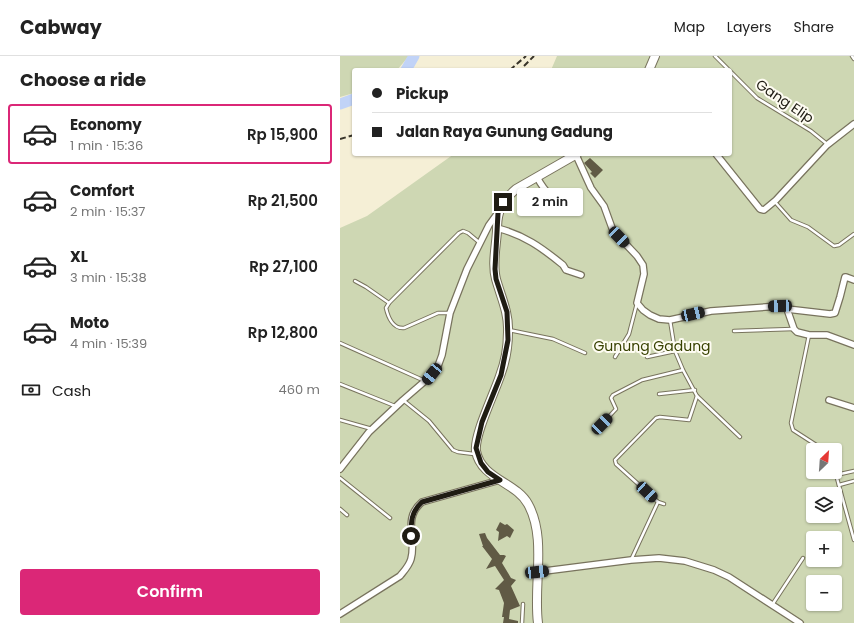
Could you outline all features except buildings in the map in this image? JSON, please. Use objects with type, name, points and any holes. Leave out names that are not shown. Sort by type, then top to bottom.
[{"type":"street","points":[[650,68],[655,56]]},
{"type":"street","points":[[718,156],[760,209],[764,210],[775,202],[828,145],[853,127]]},
{"type":"street","points":[[341,468],[372,429],[425,381],[438,366],[442,355],[450,313],[480,243],[503,202],[516,189],[573,156]]},
{"type":"street","points":[[577,156],[591,188],[604,206],[612,228],[643,265],[644,274],[637,303],[650,315],[659,319],[670,320],[711,311],[780,306],[787,309],[830,314],[835,313],[845,277],[854,280]]},
{"type":"street","points":[[537,177],[541,186],[554,199],[564,207],[574,211]]},
{"type":"street","points":[[498,213],[495,269],[496,279],[507,312],[508,340],[501,375],[482,422],[476,445],[477,454],[481,463],[485,468],[521,495],[528,504],[535,520],[538,552],[536,610],[538,623]]},
{"type":"street","points":[[497,228],[517,234],[532,241],[563,265],[566,270],[581,275]]},
{"type":"street","points":[[787,309],[794,329],[799,333],[809,335],[827,335],[854,345]]},
{"type":"street","points":[[829,400],[854,408]]},
{"type":"street","points":[[340,614],[400,576],[411,558],[412,517],[415,508],[422,502],[500,480]]},
{"type":"street","points":[[537,572],[631,560],[659,558],[672,559],[700,565],[729,577],[800,623]]},
{"type":"lane","name":"Gang Elip","points":[[716,56],[728,68]]},
{"type":"lane","name":"Gang Elip","points":[[732,72],[757,98],[804,127],[828,145]]},
{"type":"lane","points":[[775,202],[791,220],[808,227],[834,246],[839,245],[854,234]]},
{"type":"lane","points":[[450,313],[438,313],[404,328],[400,328],[396,327],[388,314],[386,307],[460,233],[463,231],[468,233],[480,243]]},
{"type":"lane","points":[[355,281],[389,303]]},
{"type":"lane","points":[[615,357],[629,334],[637,303]]},
{"type":"lane","points":[[670,320],[675,351],[697,396],[740,437]]},
{"type":"lane","points":[[734,331],[794,329]]},
{"type":"lane","points":[[508,330],[553,339],[585,353]]},
{"type":"lane","points":[[809,335],[791,426],[793,430],[813,443]]},
{"type":"lane","points":[[340,343],[425,381]]},
{"type":"lane","points":[[647,357],[675,351]]},
{"type":"lane","points":[[602,424],[616,409],[611,398],[613,394],[642,380],[683,370]]},
{"type":"lane","points":[[340,384],[396,406]]},
{"type":"lane","points":[[659,394],[695,390]]},
{"type":"lane","points":[[664,504],[658,502],[616,464],[615,460],[656,418],[660,417],[689,420],[697,396]]},
{"type":"lane","points":[[403,400],[429,421],[454,451],[477,454]]},
{"type":"lane","points":[[340,420],[372,429]]},
{"type":"lane","points":[[842,472],[854,471]]},
{"type":"lane","points":[[340,478],[390,518]]},
{"type":"lane","points":[[838,479],[854,540]]},
{"type":"lane","points":[[839,485],[854,481]]},
{"type":"lane","points":[[631,560],[658,502]]},
{"type":"lane","points":[[340,509],[347,516]]},
{"type":"lane","points":[[772,605],[803,558]]},
{"type":"lane","points":[[522,623],[523,604]]},
{"type":"green space","points":[[340,56],[409,56],[399,68],[352,68],[352,94],[340,97]]},
{"type":"green space","name":"Gunung Gadung","points":[[557,56],[854,56],[854,623],[340,623],[340,228],[367,216],[451,156],[732,156],[732,68],[552,68]]},
{"type":"waterway","points":[[407,68],[414,56]]},
{"type":"waterway","points":[[340,104],[352,100]]},
{"type":"railway","points":[[512,68],[526,56]]},
{"type":"railway","points":[[524,66],[534,56]]},
{"type":"railway","points":[[340,139],[352,136]]},
{"type":"route","points":[[411,536],[413,512],[422,502],[500,480],[488,472],[481,463],[478,458],[476,445],[482,422],[501,375],[508,340],[509,326],[507,312],[496,279],[495,269],[498,213],[503,202]]}]
